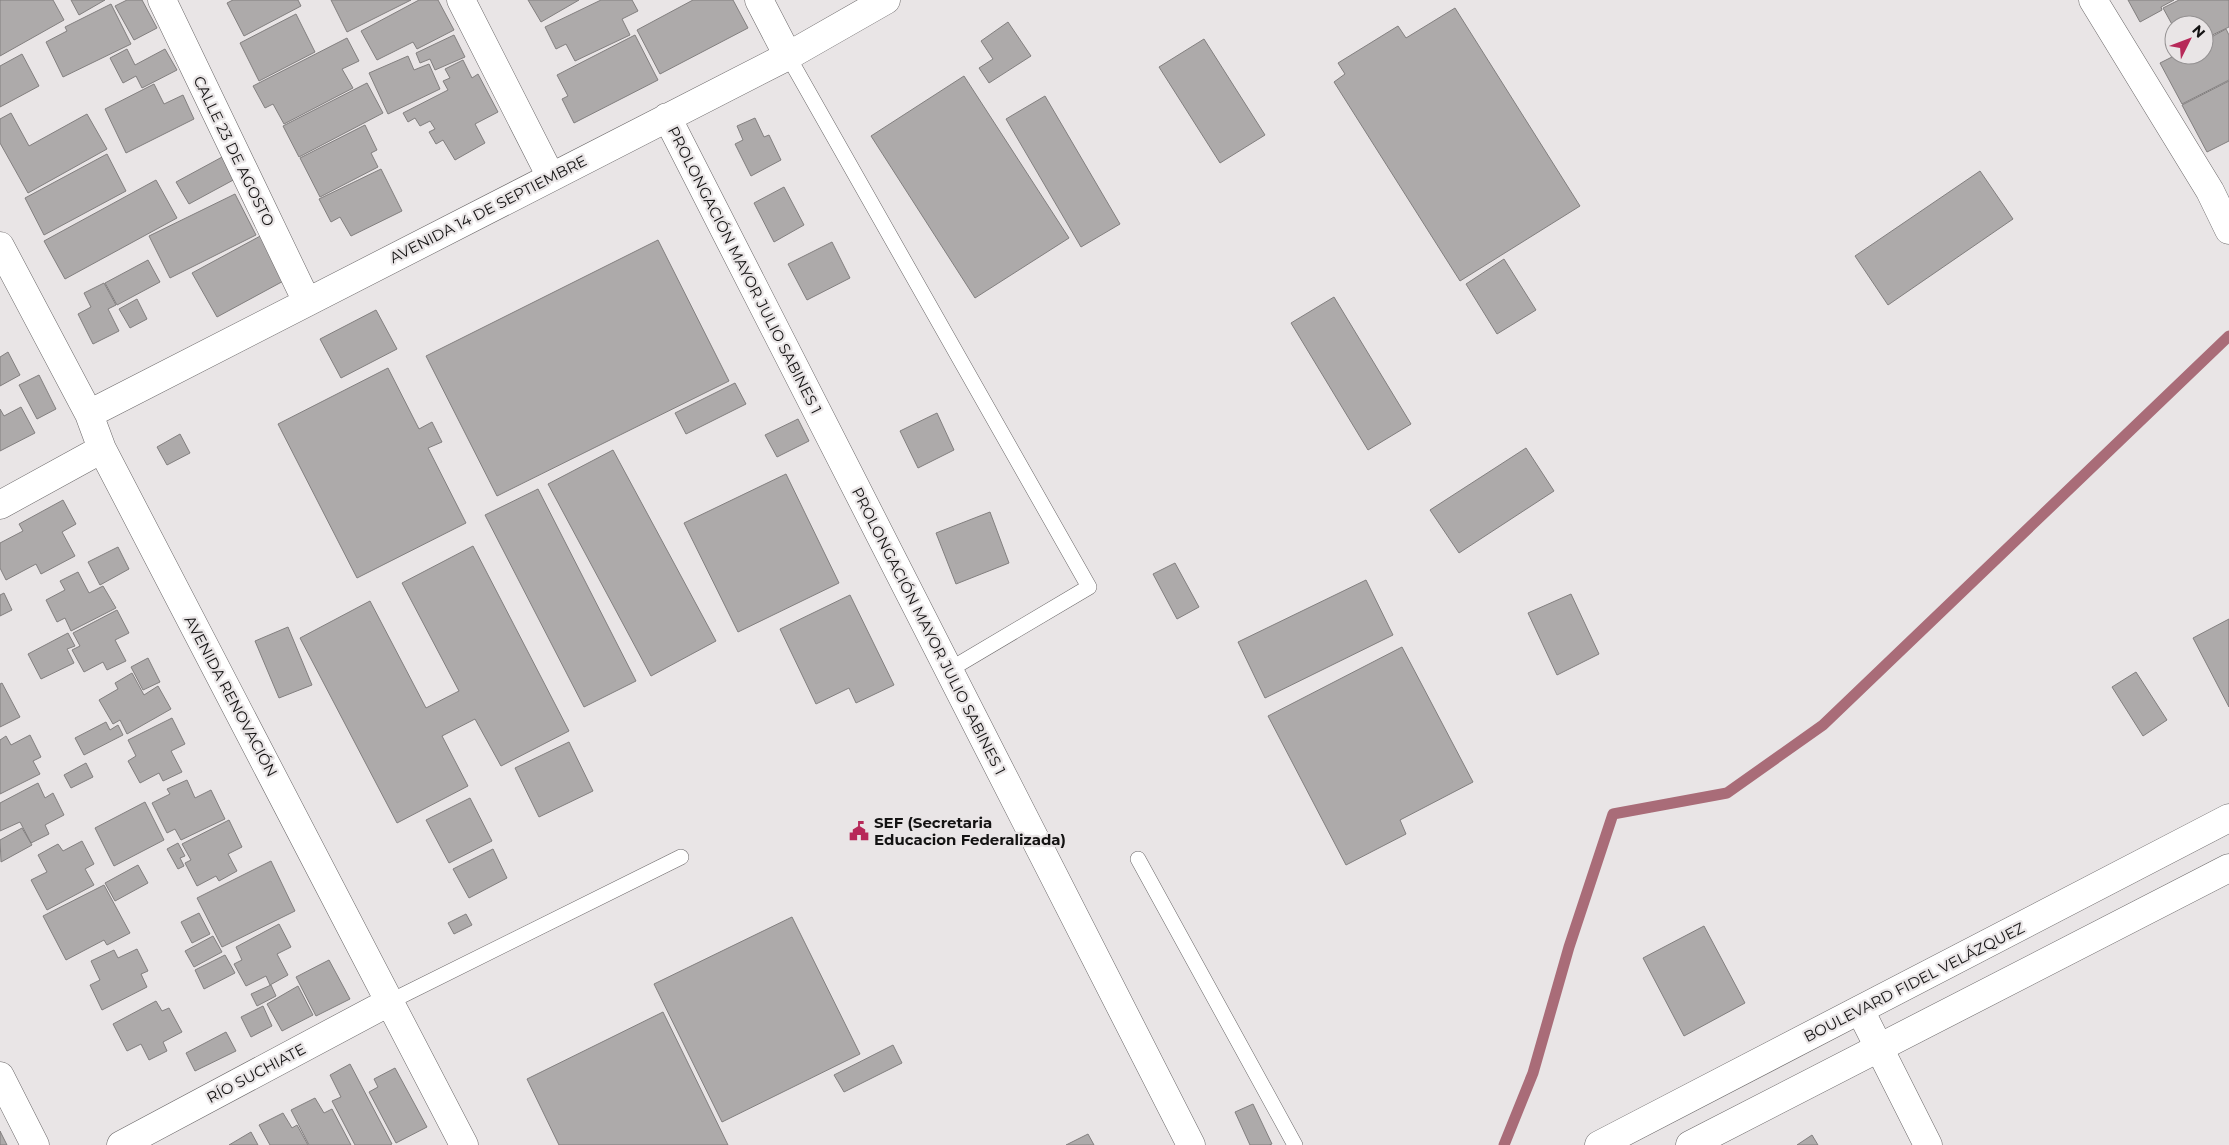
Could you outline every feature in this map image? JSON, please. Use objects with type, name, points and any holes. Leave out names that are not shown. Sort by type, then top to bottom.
[{"type":"street","name":"CALLE 23 DE AGOSTO","points":[[162,0],[307,302]]},
{"type":"street","points":[[461,0],[552,177]]},
{"type":"street","points":[[759,0],[788,56]]},
{"type":"street","name":"AVENIDA 14 DE SEPTIEMBRE","points":[[89,414],[788,56],[886,0]]},
{"type":"street","points":[[2093,0],[2210,192],[2229,230]]},
{"type":"street","name":"PROLONGACIÓN MAYOR JULIO SABINES 1","points":[[668,117],[1191,1145]]},
{"type":"street","name":"AVENIDA RENOVACIÓN","points":[[0,246],[89,414],[102,449],[391,1001],[464,1145]]},
{"type":"street","points":[[0,505],[102,449]]},
{"type":"street","name":"BOULEVARD FIDEL VELÁZQUEZ","points":[[1599,1145],[1626,1139],[1860,1010],[2229,818]]},
{"type":"street","points":[[1690,1145],[2229,868]]},
{"type":"street","name":"RÍO SUCHIATE","points":[[121,1145],[391,1001]]},
{"type":"street","points":[[1860,1010],[1928,1145]]},
{"type":"street","points":[[0,1076],[35,1145]]},
{"type":"lane","points":[[788,56],[1089,587],[949,670]]},
{"type":"lane","points":[[391,1001],[680,857]]},
{"type":"lane","points":[[1138,860],[1294,1145]]},
{"type":"building","points":[[0,0],[53,0],[64,20],[0,56]]},
{"type":"building","points":[[71,0],[105,0],[79,15]]},
{"type":"building","points":[[127,0],[142,0],[157,28],[134,40],[115,6]]},
{"type":"building","points":[[233,0],[298,0],[301,6],[244,36],[227,3]]},
{"type":"building","points":[[331,0],[411,0],[347,32]]},
{"type":"building","points":[[419,0],[438,0],[454,30],[417,49],[413,42],[377,60],[361,31]]},
{"type":"building","points":[[528,0],[579,0],[541,22]]},
{"type":"building","points":[[601,0],[632,0],[638,11],[622,19],[630,35],[575,61],[566,44],[556,49],[545,27]]},
{"type":"building","points":[[693,0],[733,0],[748,28],[660,74],[637,30]]},
{"type":"building","points":[[2128,0],[2174,0],[2161,7],[2162,10],[2140,22]]},
{"type":"building","points":[[2179,0],[2229,0],[2229,27],[2214,34],[2214,15],[2167,15],[2163,8]]},
{"type":"building","points":[[111,4],[131,44],[63,77],[46,42],[67,31],[65,27]]},
{"type":"building","points":[[1455,8],[1580,206],[1460,281],[1334,82],[1345,74],[1338,63],[1398,26],[1406,38]]},
{"type":"building","points":[[296,14],[315,52],[259,81],[240,43]]},
{"type":"building","points":[[1008,22],[1031,56],[989,83],[979,68],[993,59],[981,41]]},
{"type":"building","points":[[2226,29],[2229,35],[2229,80],[2182,104],[2160,63],[2164,61],[2164,65],[2214,65],[2214,36]]},
{"type":"building","points":[[454,35],[465,57],[435,70],[430,59],[420,63],[416,53]]},
{"type":"building","points":[[635,35],[658,80],[574,123],[562,99],[568,96],[557,75]]},
{"type":"building","points":[[347,38],[359,61],[342,69],[353,88],[284,124],[273,104],[265,108],[253,86]]},
{"type":"building","points":[[1204,39],[1265,135],[1220,163],[1159,67]]},
{"type":"building","points":[[127,49],[135,65],[165,49],[177,70],[142,88],[136,76],[123,83],[110,58]]},
{"type":"building","points":[[22,54],[39,86],[0,107],[0,66]]},
{"type":"building","points":[[408,56],[414,70],[429,64],[440,89],[388,114],[369,73]]},
{"type":"building","points":[[463,60],[472,78],[478,74],[498,112],[475,124],[485,143],[455,160],[443,140],[436,144],[429,132],[435,129],[430,121],[420,126],[415,118],[408,122],[403,113],[448,90],[443,81],[450,78],[445,69]]},
{"type":"building","points":[[964,76],[1069,238],[975,298],[871,136]]},
{"type":"building","points":[[2229,81],[2229,141],[2207,152],[2182,105]]},
{"type":"building","points":[[367,83],[383,113],[299,157],[283,126]]},
{"type":"building","points":[[154,84],[164,104],[183,95],[194,119],[126,153],[105,109]]},
{"type":"building","points":[[1045,96],[1120,224],[1081,247],[1006,119]]},
{"type":"building","points":[[11,113],[29,146],[87,114],[107,149],[28,193],[0,143],[0,119]]},
{"type":"building","points":[[755,118],[764,137],[769,135],[781,160],[751,176],[735,144],[743,140],[737,126]]},
{"type":"building","points":[[365,125],[377,150],[371,153],[378,167],[320,197],[300,158]]},
{"type":"building","points":[[107,154],[126,191],[44,235],[25,198]]},
{"type":"building","points":[[224,156],[237,178],[189,204],[176,182]]},
{"type":"building","points":[[381,169],[402,211],[351,236],[340,217],[331,222],[319,199]]},
{"type":"building","points":[[1980,171],[2013,219],[1888,305],[1855,256]]},
{"type":"building","points":[[156,180],[177,218],[65,279],[44,241]]},
{"type":"building","points":[[784,187],[804,225],[774,242],[754,203]]},
{"type":"building","points":[[235,194],[256,235],[170,278],[149,236]]},
{"type":"building","points":[[264,234],[289,278],[217,317],[192,273]]},
{"type":"building","points":[[658,240],[729,381],[497,496],[426,356]]},
{"type":"building","points":[[832,242],[850,278],[807,300],[788,264]]},
{"type":"building","points":[[1504,259],[1536,310],[1497,334],[1466,284]]},
{"type":"building","points":[[148,260],[160,282],[117,305],[105,283]]},
{"type":"building","points":[[104,283],[116,305],[108,309],[119,331],[93,344],[78,314],[91,307],[84,293]]},
{"type":"building","points":[[1334,297],[1411,424],[1368,450],[1291,323]]},
{"type":"building","points":[[137,299],[147,319],[130,328],[119,309]]},
{"type":"building","points":[[376,310],[397,349],[341,378],[320,339]]},
{"type":"building","points":[[8,352],[20,375],[0,386],[0,357]]},
{"type":"building","points":[[388,368],[419,429],[432,422],[442,442],[428,448],[466,523],[357,578],[278,424]]},
{"type":"building","points":[[39,375],[56,409],[37,419],[19,385]]},
{"type":"building","points":[[735,383],[746,404],[686,434],[675,413]]},
{"type":"building","points":[[21,407],[35,433],[0,451],[0,409],[4,416]]},
{"type":"building","points":[[937,413],[954,450],[918,468],[900,431]]},
{"type":"building","points":[[798,419],[809,441],[777,457],[765,435]]},
{"type":"building","points":[[180,434],[190,453],[167,465],[157,447]]},
{"type":"building","points":[[1526,448],[1554,491],[1459,553],[1430,510]]},
{"type":"building","points":[[613,450],[716,641],[651,676],[548,484]]},
{"type":"building","points":[[786,474],[839,583],[738,632],[684,523]]},
{"type":"building","points":[[538,489],[636,681],[584,707],[485,515]]},
{"type":"building","points":[[63,500],[76,524],[62,532],[75,556],[41,574],[36,564],[6,580],[0,568],[0,543],[23,531],[19,524]]},
{"type":"building","points":[[990,512],[1009,563],[956,584],[936,533]]},
{"type":"building","points":[[473,546],[569,731],[501,766],[475,719],[442,736],[468,786],[397,823],[300,638],[370,601],[426,708],[459,691],[402,583]]},
{"type":"building","points":[[118,547],[129,569],[100,585],[88,562]]},
{"type":"building","points":[[1175,563],[1199,607],[1177,619],[1153,574]]},
{"type":"building","points":[[78,572],[89,593],[103,586],[116,608],[71,631],[65,618],[57,622],[46,600],[65,590],[60,581]]},
{"type":"building","points":[[1366,580],[1393,635],[1265,698],[1238,642]]},
{"type":"building","points":[[4,593],[12,610],[0,616],[0,595]]},
{"type":"building","points":[[1571,594],[1599,654],[1557,675],[1528,613]]},
{"type":"building","points":[[850,595],[894,685],[856,703],[849,688],[816,704],[780,629]]},
{"type":"building","points":[[117,610],[129,633],[115,640],[126,661],[107,670],[103,662],[84,672],[72,650],[80,646],[73,633]]},
{"type":"building","points":[[2229,619],[2229,707],[2193,638]]},
{"type":"building","points":[[288,627],[312,685],[279,698],[255,641]]},
{"type":"building","points":[[68,633],[75,646],[67,649],[74,663],[41,679],[28,654]]},
{"type":"building","points":[[1402,647],[1473,782],[1400,820],[1406,834],[1346,865],[1268,716]]},
{"type":"building","points":[[148,658],[160,682],[143,690],[131,667]]},
{"type":"building","points":[[2136,672],[2167,720],[2143,736],[2112,687]]},
{"type":"building","points":[[132,673],[144,695],[158,686],[171,709],[127,734],[120,720],[113,724],[99,700],[118,689],[115,683]]},
{"type":"building","points":[[2,683],[20,717],[0,727],[0,684]]},
{"type":"building","points":[[172,718],[185,744],[171,751],[182,772],[163,781],[159,773],[140,783],[128,761],[136,756],[128,740]]},
{"type":"building","points":[[106,722],[110,730],[118,725],[123,735],[84,755],[75,738]]},
{"type":"building","points":[[30,735],[41,757],[33,761],[40,774],[0,794],[0,740],[6,736],[11,745]]},
{"type":"building","points":[[569,742],[593,791],[539,817],[515,768]]},
{"type":"building","points":[[86,763],[93,777],[71,788],[64,775]]},
{"type":"building","points":[[187,780],[195,798],[211,790],[225,819],[181,840],[175,829],[167,833],[152,803],[170,794],[167,789]]},
{"type":"building","points":[[38,783],[45,798],[53,793],[64,815],[45,825],[49,834],[31,843],[20,822],[0,831],[0,803]]},
{"type":"building","points":[[470,798],[492,841],[449,863],[426,820]]},
{"type":"building","points":[[145,802],[164,840],[114,866],[95,828]]},
{"type":"building","points":[[229,820],[242,847],[228,854],[237,871],[219,881],[216,876],[197,886],[185,863],[191,860],[182,844]]},
{"type":"building","points":[[22,828],[32,845],[1,862],[0,840]]},
{"type":"building","points":[[82,841],[94,864],[85,869],[94,885],[47,910],[31,880],[47,872],[38,855],[58,844],[63,851]]},
{"type":"building","points":[[178,843],[185,856],[180,858],[184,866],[178,869],[167,849]]},
{"type":"building","points":[[493,849],[507,878],[469,898],[453,869]]},
{"type":"building","points":[[271,861],[295,911],[222,947],[197,898]]},
{"type":"building","points":[[138,865],[148,883],[115,901],[105,883]]},
{"type":"building","points":[[104,885],[130,933],[107,945],[104,940],[66,960],[43,916]]},
{"type":"building","points":[[199,913],[210,934],[192,943],[181,922]]},
{"type":"building","points":[[466,914],[472,925],[454,934],[448,923]]},
{"type":"building","points":[[792,917],[860,1054],[722,1122],[654,984]]},
{"type":"building","points":[[279,924],[291,947],[277,954],[288,975],[270,985],[266,976],[246,986],[234,964],[242,960],[236,947]]},
{"type":"building","points":[[1704,926],[1745,1003],[1684,1036],[1643,958]]},
{"type":"building","points":[[213,936],[222,952],[194,967],[185,951]]},
{"type":"building","points":[[137,949],[148,971],[141,974],[147,987],[102,1010],[90,985],[100,980],[91,961],[114,950],[118,958]]},
{"type":"building","points":[[225,955],[235,973],[204,989],[195,970]]},
{"type":"building","points":[[329,960],[350,999],[316,1016],[296,977]]},
{"type":"building","points":[[271,985],[276,996],[257,1006],[251,994]]},
{"type":"building","points":[[298,986],[313,1015],[282,1031],[267,1004]]},
{"type":"building","points":[[156,1001],[162,1011],[169,1008],[182,1032],[163,1042],[167,1051],[149,1060],[141,1044],[127,1051],[113,1024]]},
{"type":"building","points":[[263,1006],[272,1026],[251,1037],[241,1017]]},
{"type":"building","points":[[663,1012],[728,1145],[559,1145],[527,1079]]},
{"type":"building","points":[[226,1032],[236,1051],[195,1071],[186,1053]]},
{"type":"building","points":[[893,1045],[902,1063],[844,1092],[834,1075]]},
{"type":"building","points":[[350,1064],[392,1144],[355,1145],[332,1101],[341,1097],[330,1075]]},
{"type":"building","points":[[395,1068],[427,1127],[396,1143],[369,1092],[378,1087],[374,1079]]},
{"type":"building","points":[[315,1098],[324,1113],[332,1109],[351,1145],[309,1145],[291,1110]]},
{"type":"building","points":[[1253,1104],[1272,1144],[1250,1145],[1235,1112]]},
{"type":"building","points":[[283,1113],[292,1128],[297,1125],[308,1145],[270,1145],[259,1125]]},
{"type":"building","points":[[0,1131],[7,1145],[0,1145]]},
{"type":"building","points":[[251,1132],[258,1145],[229,1145]]},
{"type":"building","points":[[1088,1134],[1094,1145],[1066,1145]]},
{"type":"building","points":[[1812,1135],[1818,1145],[1797,1145]]},
{"type":"waterway","points":[[1504,1145],[1533,1073],[1569,947],[1613,814],[1727,793],[1823,725],[2229,336]]},
{"type":"place","name":"SEF (Secretaria Educacion Federalizada)","points":[[859,831]]}]
